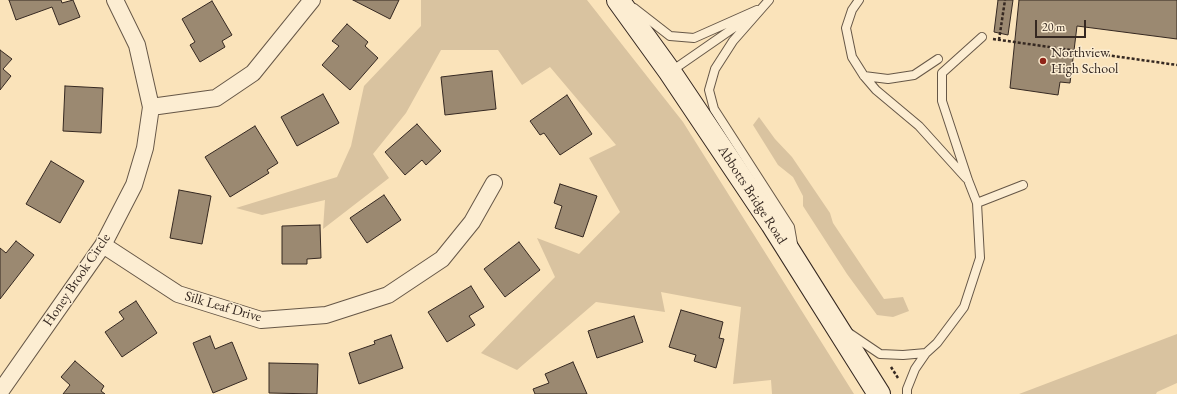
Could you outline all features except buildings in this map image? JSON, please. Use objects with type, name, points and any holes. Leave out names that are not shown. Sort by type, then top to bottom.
[{"type":"main road","name":"Abbotts Bridge Road","points":[[618,0],[670,72],[799,266],[879,394]]},
{"type":"street","name":"Honey Brook Circle","points":[[0,392],[103,245],[134,185],[145,148],[151,107],[137,45],[115,0]]},
{"type":"street","points":[[151,107],[216,98],[253,73],[312,0]]},
{"type":"street","name":"Silk Leaf Drive","points":[[103,245],[178,294],[261,320],[326,315],[388,295],[442,259],[472,222],[494,183]]},
{"type":"lane","points":[[623,0],[670,36],[694,38],[761,8]]},
{"type":"lane","points":[[769,0],[733,41],[715,68],[709,90],[714,109],[790,228],[799,266]]},
{"type":"lane","points":[[859,0],[852,10],[846,28],[852,57],[864,76],[876,90],[919,126],[968,180]]},
{"type":"lane","points":[[670,72],[728,33],[761,8]]},
{"type":"lane","points":[[907,394],[907,389],[915,369],[926,353],[937,343],[964,307],[980,258],[977,202],[968,180],[942,101],[942,73],[982,37]]},
{"type":"lane","points":[[864,76],[888,79],[914,75],[938,59]]},
{"type":"lane","points":[[977,202],[1023,185]]},
{"type":"lane","points":[[834,322],[880,354],[903,355],[926,353]]},
{"type":"path","points":[[999,40],[1005,0]]},
{"type":"path","points":[[982,37],[1177,66]]},
{"type":"shaded area","points":[[421,0],[587,0],[683,122],[854,394],[772,394],[771,380],[733,384],[741,307],[661,292],[665,312],[596,302],[517,370],[481,353],[555,277],[537,238],[579,254],[620,212],[589,158],[616,145],[550,67],[522,85],[498,50],[441,50],[406,113],[373,154],[389,178],[323,229],[325,200],[262,215],[236,208],[337,177],[351,146],[364,86],[421,26]]},
{"type":"shaded area","points":[[759,117],[775,139],[792,157],[830,213],[833,223],[884,299],[903,297],[909,311],[893,317],[877,315],[847,274],[803,206],[803,196],[793,177],[778,165],[753,125]]},
{"type":"shaded area","points":[[1177,334],[1177,383],[1157,392],[1156,394],[1019,394]]},
{"type":"place","name":"Northview High School","points":[[1043,61]]}]
